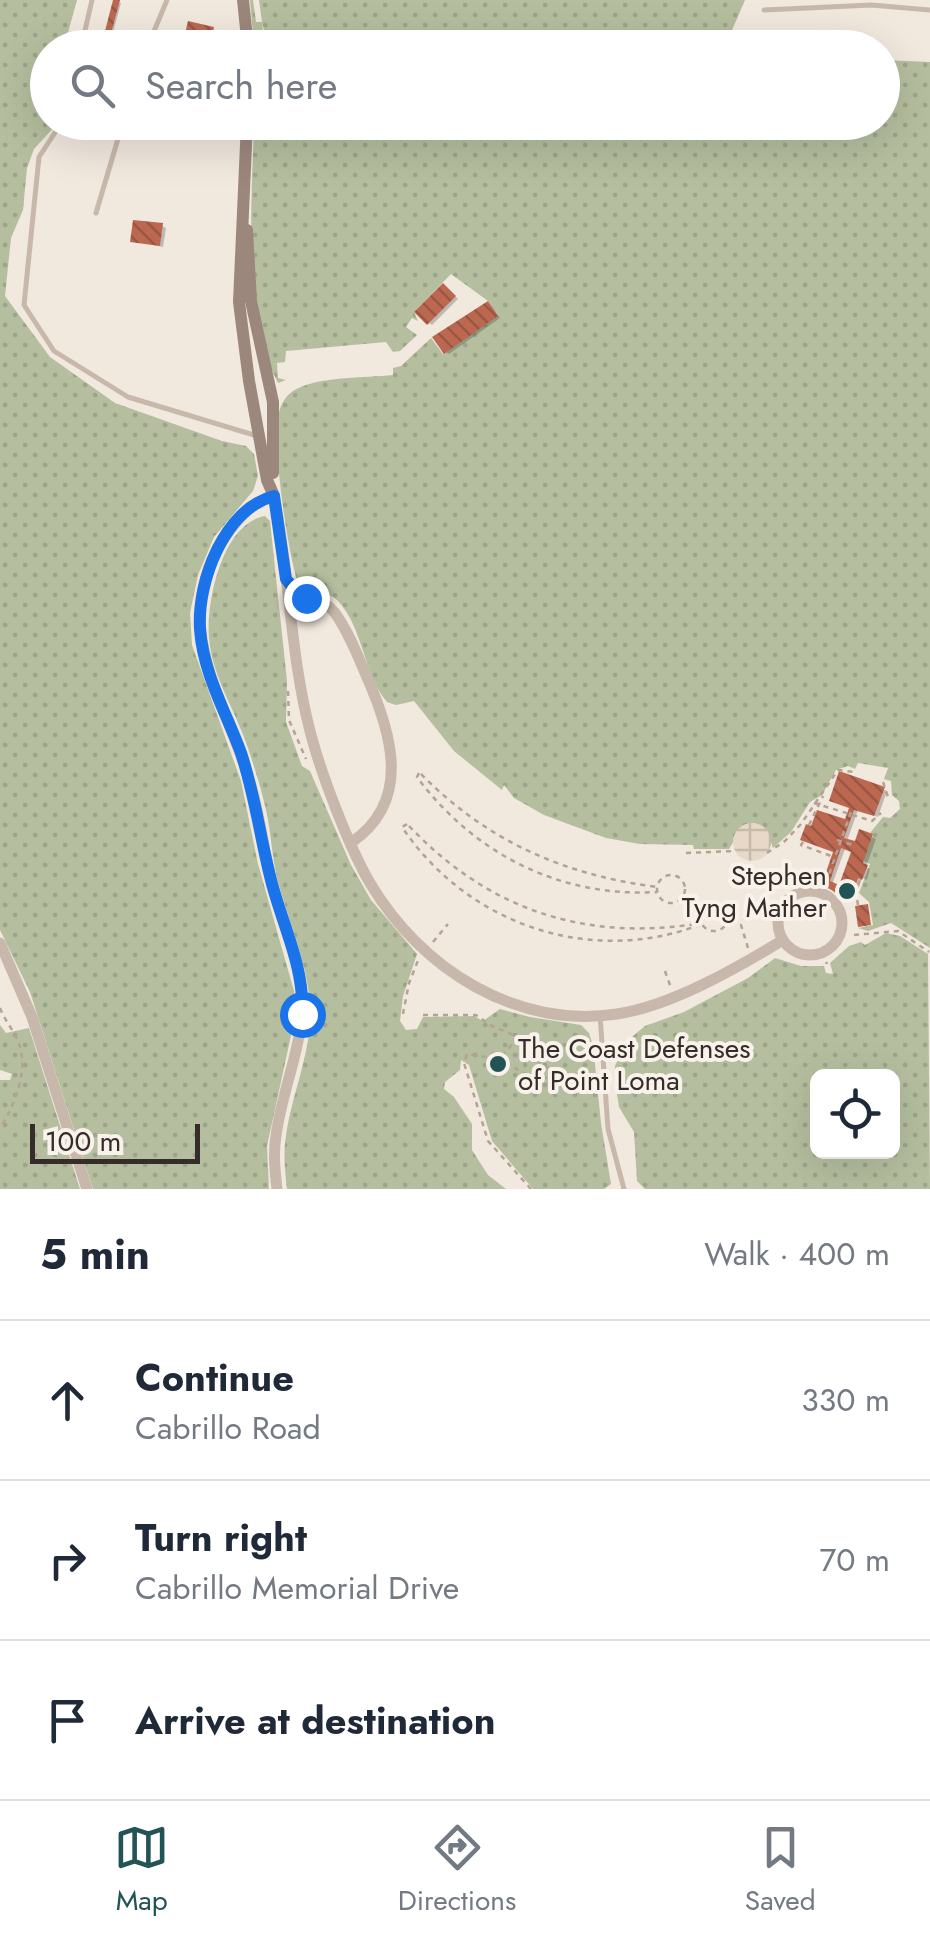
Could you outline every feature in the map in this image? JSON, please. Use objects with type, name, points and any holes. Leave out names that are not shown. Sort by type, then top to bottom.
[{"type":"main road","points":[[243,0],[246,30]]},
{"type":"main road","points":[[246,140],[239,302],[259,437],[274,496]]},
{"type":"main road","points":[[244,203],[252,301],[273,402],[274,496]]},
{"type":"street","points":[[276,1189],[276,1135],[301,1023],[302,990],[268,868],[255,798],[208,669],[200,621],[205,582],[220,546],[250,509],[274,496],[284,588],[312,737],[370,882],[430,954],[466,983],[517,1007],[567,1015],[618,1014],[674,996],[783,940]]},
{"type":"street","points":[[286,579],[302,596],[331,608],[347,633],[382,712],[391,744],[390,782],[382,808],[371,827],[352,842]]},
{"type":"street","points":[[292,619],[298,609],[315,600]]},
{"type":"street","points":[[814,891],[830,896],[840,909],[843,925],[838,940],[826,951],[810,955],[794,951],[783,940],[778,920],[786,902],[798,893],[814,891]]},
{"type":"street","points":[[0,942],[32,1017],[87,1189]]},
{"type":"lane","points":[[85,30],[92,0]]},
{"type":"lane","points":[[154,30],[167,0]]},
{"type":"lane","points":[[764,10],[871,5],[930,10]]},
{"type":"lane","points":[[50,140],[39,157],[24,304],[54,351],[128,397],[259,437]]},
{"type":"lane","points":[[96,212],[118,140]]},
{"type":"lane","points":[[600,1014],[608,1129],[624,1189]]},
{"type":"path","points":[[808,825],[838,770],[854,772]]},
{"type":"path","points":[[420,773],[466,815],[514,846],[566,868],[657,889],[632,894],[562,882],[499,854],[450,816],[416,775],[420,773]]},
{"type":"path","points":[[882,782],[888,797]]},
{"type":"path","points":[[767,853],[786,841],[813,802],[823,796]]},
{"type":"path","points":[[813,802],[872,822],[882,813]]},
{"type":"path","points":[[826,882],[852,808]]},
{"type":"path","points":[[702,924],[649,940],[580,940],[530,928],[456,887],[402,827],[407,824],[456,869],[511,902],[570,922],[646,929],[702,924],[710,931],[722,929],[727,923],[727,911],[718,904],[708,905],[701,913],[702,924]]},
{"type":"path","points":[[839,840],[853,846]]},
{"type":"path","points":[[803,842],[802,845],[835,857]]},
{"type":"path","points":[[686,853],[735,851]]},
{"type":"path","points":[[673,876],[680,878],[685,888],[681,899],[674,903],[662,901],[657,889],[663,878],[673,876]]},
{"type":"path","points":[[858,905],[860,879]]},
{"type":"path","points":[[632,894],[633,884]]},
{"type":"path","points":[[844,896],[856,892]]},
{"type":"path","points":[[748,949],[741,925],[754,912]]},
{"type":"path","points":[[430,945],[448,924]]},
{"type":"path","points":[[646,929],[649,940]]},
{"type":"path","points":[[854,935],[898,932],[929,952]]},
{"type":"path","points":[[403,1014],[421,954]]},
{"type":"path","points":[[664,972],[671,988]]},
{"type":"path","points":[[0,1008],[20,1046],[20,1087],[14,1108],[0,1128]]},
{"type":"path","points":[[423,1015],[476,1015],[518,1037],[534,1058],[559,1076],[598,1092]]},
{"type":"path","points":[[501,1058],[518,1037]]},
{"type":"path","points":[[531,1189],[488,1142],[464,1063],[467,1054],[486,1056],[495,1052],[510,1067],[530,1076],[559,1076]]},
{"type":"green space","points":[[0,0],[77,0],[69,30],[30,30],[30,140],[42,140],[27,168],[23,210],[11,238],[5,296],[50,357],[115,403],[246,446],[254,454],[258,476],[253,491],[214,537],[198,575],[190,613],[192,645],[241,781],[258,864],[294,991],[292,1031],[267,1146],[269,1189],[93,1189],[30,992],[0,930]]},
{"type":"green space","points":[[250,0],[256,22],[262,22],[263,30],[253,30]]},
{"type":"green space","points":[[259,0],[745,0],[732,30],[264,30]]},
{"type":"green space","points":[[900,61],[930,62],[930,948],[891,923],[868,931],[858,928],[873,925],[869,902],[859,893],[870,864],[863,861],[873,835],[870,833],[883,817],[890,818],[900,809],[899,801],[892,795],[891,781],[884,779],[888,768],[858,763],[855,769],[848,766],[836,770],[822,795],[810,802],[791,832],[773,848],[767,832],[754,823],[743,826],[729,849],[640,844],[606,838],[544,815],[514,798],[504,785],[502,790],[454,751],[414,701],[396,705],[387,702],[373,678],[347,612],[333,597],[297,580],[279,474],[280,409],[287,396],[303,386],[393,375],[393,368],[401,366],[431,338],[443,354],[498,315],[488,301],[451,274],[414,312],[418,321],[412,318],[406,327],[417,335],[400,351],[393,352],[386,342],[286,351],[285,362],[277,363],[278,378],[286,380],[278,383],[259,324],[251,221],[253,140],[900,140]]},
{"type":"green space","points":[[265,516],[270,521],[287,681],[286,722],[302,766],[310,771],[351,865],[371,900],[417,954],[403,996],[400,1021],[406,1030],[417,1029],[423,1017],[474,1016],[483,1021],[500,1009],[581,1025],[593,1045],[611,1184],[604,1189],[533,1189],[492,1141],[469,1065],[461,1060],[460,1070],[445,1082],[444,1089],[472,1124],[472,1150],[488,1175],[506,1189],[287,1189],[285,1142],[309,1035],[308,986],[277,878],[260,785],[215,666],[209,638],[214,585],[228,548],[250,522]]},
{"type":"green space","points":[[886,933],[900,936],[928,954],[930,1189],[645,1189],[637,1181],[634,1132],[619,1107],[615,1081],[615,1066],[626,1042],[645,1026],[684,1012],[748,978],[775,958],[801,966],[824,966],[826,973],[833,974],[830,963],[849,946],[861,942],[865,945]]},
{"type":"green space","points":[[0,1025],[6,1033],[29,1028],[80,1189],[0,1189],[0,1080],[10,1080],[12,1074],[0,1070]]},
{"type":"shaded area","points":[[752,823],[765,829],[771,842],[765,855],[752,861],[739,855],[733,842],[739,829]]},
{"type":"building","points":[[113,0],[120,0],[112,30],[105,30]]},
{"type":"building","points":[[188,21],[214,27],[213,30],[186,30]]},
{"type":"building","points":[[133,220],[163,223],[160,246],[130,242]]},
{"type":"building","points":[[443,283],[456,296],[427,325],[414,312]]},
{"type":"building","points":[[488,301],[498,316],[444,354],[432,337]]},
{"type":"building","points":[[839,771],[885,787],[874,816],[854,810],[844,838],[855,841],[859,829],[873,834],[863,863],[868,865],[854,890],[841,885],[837,894],[826,886],[810,883],[813,874],[824,878],[833,852],[800,840],[817,810],[845,819],[849,808],[829,801]],"holes":[[[841,848],[851,852],[839,885],[830,881]]]},
{"type":"building","points":[[868,904],[871,925],[858,927],[855,906]]},
{"type":"place","name":"Stephen Tyng Mather","points":[[847,891]]},
{"type":"place","name":"The Coast Defenses of Point Loma","points":[[498,1064]]},
{"type":"route","points":[[302,1014],[299,973],[271,879],[255,798],[204,657],[200,629],[205,582],[220,546],[239,520],[264,498],[274,496],[286,579],[306,598]]}]
